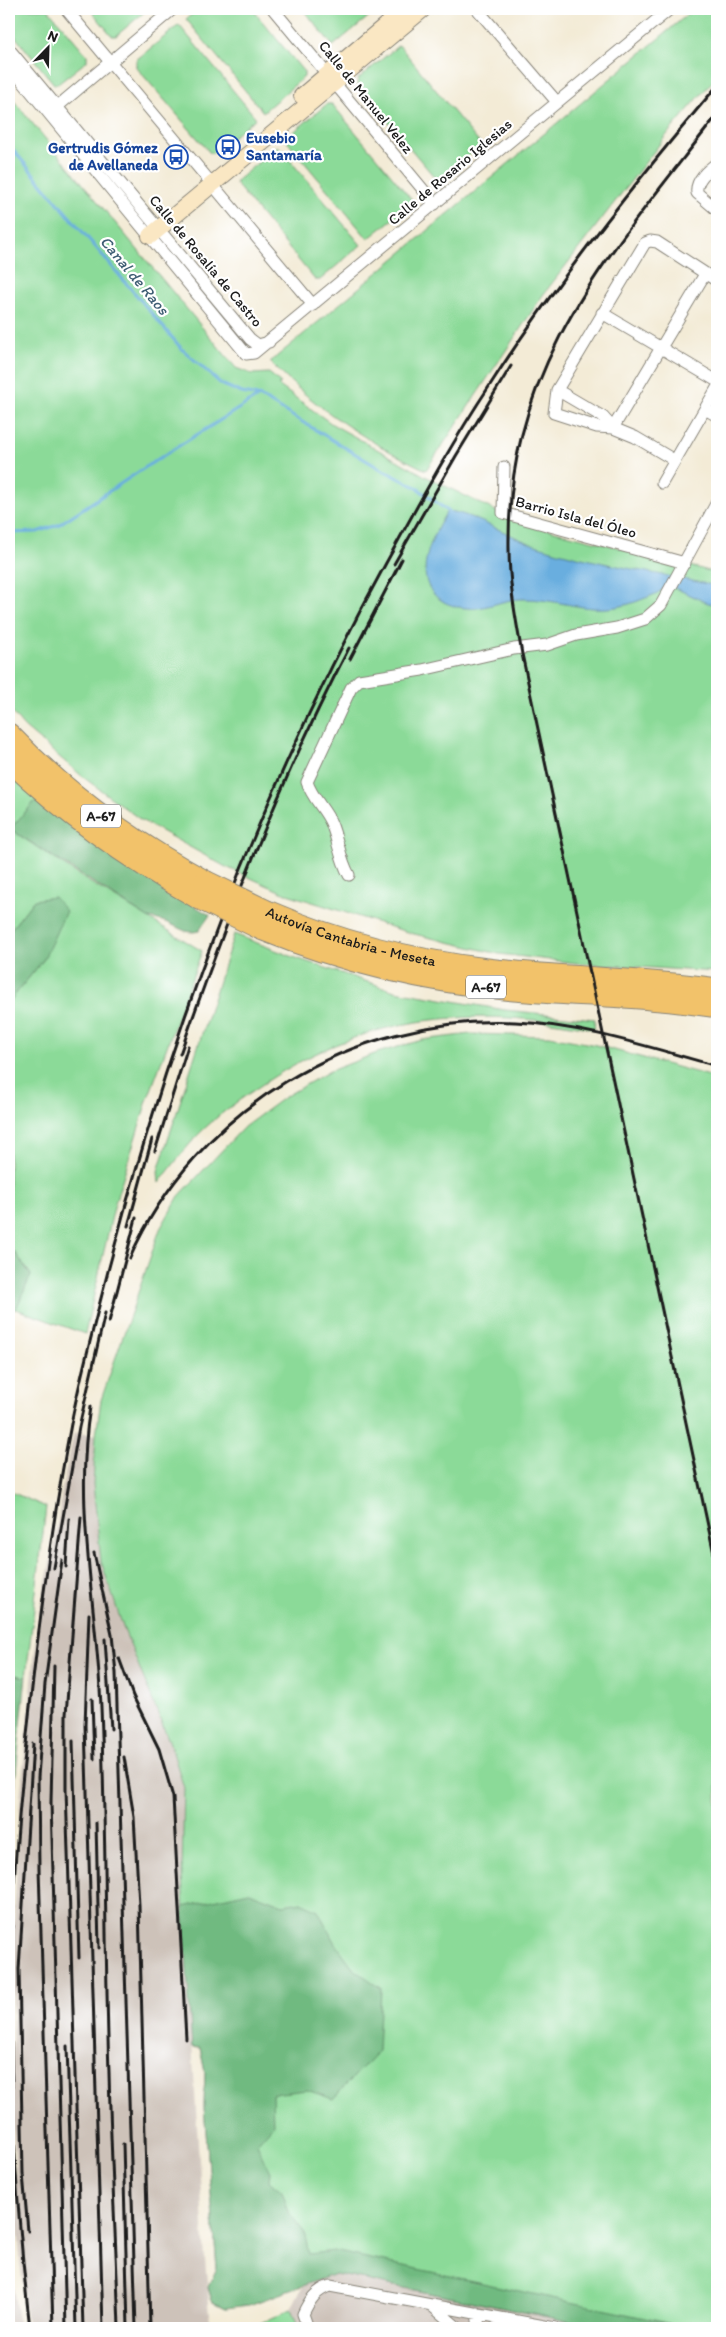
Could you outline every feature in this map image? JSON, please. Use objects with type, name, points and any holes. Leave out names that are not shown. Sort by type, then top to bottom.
[{"type":"highway","name":"Autovía Cantabria - Meseta","points":[[9,734],[45,769],[102,817],[202,890]]},
{"type":"highway","name":"Autovía Cantabria - Meseta","points":[[9,760],[51,798],[102,838],[142,866],[202,890],[344,958],[439,980],[512,990],[660,1000],[717,1007]]},
{"type":"highway","name":"Autovía Cantabria - Meseta","points":[[264,920],[437,962],[502,971],[657,982],[717,989]]},
{"type":"main road","points":[[331,78],[405,9]]},
{"type":"main road","points":[[152,228],[331,78],[423,9]]},
{"type":"street","points":[[66,9],[313,305]]},
{"type":"street","points":[[53,110],[173,9]]},
{"type":"street","name":"Calle de Manuel Velez","points":[[273,9],[435,204]]},
{"type":"street","points":[[478,9],[557,102]]},
{"type":"street","name":"Calle de Rosario Iglesias","points":[[246,354],[254,353],[269,342],[670,9]]},
{"type":"street","name":"Calle de Rosalía de Castro","points":[[9,49],[53,110],[152,228],[250,339],[258,345],[269,342]]},
{"type":"street","name":"Calle de Rosalía de Castro","points":[[9,65],[53,110]]},
{"type":"street","points":[[717,163],[698,182],[696,189],[696,193],[717,210]]},
{"type":"street","name":"Calle de Rosalía de Castro","points":[[152,228],[246,354]]},
{"type":"street","points":[[674,460],[636,437],[613,428],[597,427],[554,413],[556,390],[644,243],[650,241],[657,242],[717,280]]},
{"type":"street","points":[[613,428],[705,274]]},
{"type":"street","points":[[602,313],[717,380]]},
{"type":"street","points":[[662,483],[717,388]]},
{"type":"street","points":[[556,390],[603,417],[613,428]]},
{"type":"street","points":[[705,408],[717,416]]},
{"type":"street","name":"Barrio Isla del Óleo","points":[[504,467],[503,513],[682,566]]},
{"type":"street","points":[[349,875],[343,865],[331,823],[310,791],[307,782],[351,688],[359,680],[422,670],[514,649],[547,645],[576,635],[628,625],[652,614],[661,605],[717,502]]},
{"type":"street","points":[[308,2328],[304,2314],[306,2308],[320,2289],[330,2286],[555,2328]]},
{"type":"street","points":[[430,2304],[458,2328]]},
{"type":"street","points":[[464,2328],[472,2312]]},
{"type":"street","points":[[472,2312],[479,2328]]},
{"type":"street","points":[[495,2328],[507,2319]]},
{"type":"shaded area","points":[[74,1433],[96,1435],[93,1484],[101,1561],[123,1627],[171,1746],[184,1788],[182,1875],[205,2260],[210,2314],[207,2328],[27,2328],[20,2260],[12,2109],[13,1944],[20,1800],[39,1612],[54,1546],[63,1484]]},
{"type":"shaded area","points":[[9,2257],[19,2328],[9,2328]]},
{"type":"shaded area","points":[[335,2274],[603,2328],[299,2328],[291,2309],[303,2285]]},
{"type":"green space","points":[[9,9],[48,9],[87,55],[87,61],[58,84],[54,84],[9,29]]},
{"type":"green space","points":[[90,9],[148,9],[116,36],[112,36]]},
{"type":"green space","points":[[199,9],[252,9],[304,72],[304,77],[263,112],[186,19]]},
{"type":"green space","points":[[303,9],[378,9],[333,46]]},
{"type":"green space","points":[[694,9],[717,9],[717,76],[669,132],[543,295],[426,470],[384,448],[343,423],[287,379],[270,362]]},
{"type":"green space","points":[[179,25],[256,118],[213,153],[210,153],[136,67],[136,60]]},
{"type":"green space","points":[[399,45],[481,145],[440,179],[436,179],[357,85],[358,79]]},
{"type":"green space","points":[[9,95],[236,368],[252,374],[269,373],[281,383],[278,385],[332,424],[427,477],[516,521],[717,573],[717,972],[576,963],[499,954],[410,933],[284,893],[224,866],[141,820],[83,777],[24,727],[9,709]]},
{"type":"green space","points":[[327,104],[332,104],[412,200],[410,205],[368,239],[285,139]]},
{"type":"green space","points":[[278,146],[361,245],[320,280],[315,280],[236,184],[236,181]]},
{"type":"green space","points":[[9,771],[38,798],[10,829],[86,880],[202,951],[147,1101],[115,1203],[85,1334],[16,1309],[31,1275],[14,1251],[9,1252],[9,1002],[44,959],[34,900],[9,932]]},
{"type":"green space","points":[[38,798],[77,832],[135,871],[210,915],[199,931],[186,931],[163,921],[148,918],[10,829]]},
{"type":"green space","points":[[54,897],[66,911],[44,959],[9,1002],[9,932],[34,900]]},
{"type":"green space","points":[[234,934],[296,958],[395,991],[505,1010],[595,1019],[594,1029],[507,1018],[465,1017],[424,1021],[384,1029],[344,1041],[305,1059],[266,1082],[230,1107],[197,1136],[159,1183],[158,1171]]},
{"type":"green space","points":[[470,1034],[550,1036],[596,1045],[717,1078],[717,2328],[603,2328],[335,2274],[305,2281],[226,2308],[212,2301],[208,2288],[217,2268],[204,2107],[205,2072],[200,2048],[192,2047],[182,1875],[184,1788],[171,1746],[123,1627],[101,1561],[93,1484],[96,1435],[101,1400],[160,1229],[179,1196],[244,1127],[286,1096],[330,1071],[377,1053],[422,1040]]},
{"type":"green space","points":[[14,1251],[31,1275],[16,1309],[9,1311],[9,1252]]},
{"type":"green space","points":[[9,1491],[46,1507],[26,1677],[9,1674]]},
{"type":"green space","points":[[9,1674],[26,1677],[9,1838]]},
{"type":"green space","points":[[249,1892],[283,1905],[301,1902],[318,1910],[333,1940],[354,1969],[381,1988],[378,2051],[333,2099],[307,2090],[272,2094],[273,2125],[256,2144],[270,2172],[269,2181],[282,2192],[290,2214],[304,2232],[309,2254],[334,2251],[691,2328],[603,2328],[335,2274],[249,2305],[226,2308],[212,2301],[208,2287],[217,2268],[204,2107],[205,2072],[200,2048],[192,2047],[183,1907]]},
{"type":"green space","points":[[291,2309],[299,2328],[251,2328]]},
{"type":"water","points":[[447,511],[456,512],[478,520],[525,541],[557,552],[717,586],[717,605],[708,603],[668,585],[658,593],[638,601],[608,608],[581,607],[526,599],[477,608],[451,605],[433,593],[427,583],[425,571],[430,546]]},
{"type":"waterway","name":"Canal de Raos","points":[[9,145],[181,348],[221,384],[242,393],[259,396],[379,468],[416,487],[449,512]]},
{"type":"waterway","points":[[9,533],[37,532],[58,525],[158,459],[259,396]]},
{"type":"railway","points":[[30,2328],[21,2238],[12,2102],[12,1931],[18,1827],[40,1622],[59,1490],[88,1348],[133,1179],[161,1088],[192,998],[225,908],[261,820],[341,648],[386,563],[449,451],[542,307],[627,195],[717,86]]},
{"type":"railway","points":[[717,115],[639,215],[604,264],[572,314],[546,366],[525,422],[513,483],[509,549],[515,615],[522,654],[717,1568]]},
{"type":"railway","points":[[394,564],[456,456],[511,366]]},
{"type":"railway","points":[[350,659],[402,559]]},
{"type":"railway","points":[[180,1054],[217,951],[278,797],[349,648]]},
{"type":"railway","points":[[130,1258],[159,1205],[195,1158],[238,1116],[286,1082],[339,1054],[396,1035],[455,1024],[515,1022],[541,1024],[592,1032],[717,1066]]},
{"type":"railway","points":[[155,1151],[188,1046]]},
{"type":"railway","points":[[128,1226],[152,1139]]},
{"type":"railway","points":[[109,1322],[136,1218]]},
{"type":"railway","points":[[54,1568],[79,1427],[105,1313]]},
{"type":"railway","points":[[90,1407],[84,1482],[85,1520],[101,1707],[110,2105],[119,2328]]},
{"type":"railway","points":[[81,1517],[66,1715],[66,1789],[83,2328]]},
{"type":"railway","points":[[66,1567],[69,1519]]},
{"type":"railway","points":[[94,1553],[112,1635],[116,1673],[136,2328]]},
{"type":"railway","points":[[53,2328],[38,1777],[45,1684],[62,1560]]},
{"type":"railway","points":[[89,1614],[85,1725],[103,2328]]},
{"type":"railway","points":[[105,1639],[111,1729]]},
{"type":"railway","points":[[119,1658],[133,1696],[159,1749],[173,1797],[186,2039]]},
{"type":"railway","points":[[54,1666],[51,1803],[66,2328]]},
{"type":"railway","points":[[92,1699],[94,1759]]},
{"type":"railway","points":[[73,1741],[79,1958]]},
{"type":"railway","points":[[28,2231],[23,2174],[19,1969],[33,1744]]},
{"type":"railway","points":[[124,1757],[134,1817],[139,1905],[150,2328]]},
{"type":"railway","points":[[96,1823],[99,1948]]},
{"type":"railway","points":[[67,2046],[76,2328]]},
{"type":"railway","points":[[123,2144],[128,2328]]},
{"type":"place","name":"Eusebio Santamaría","points":[[228,147]]},
{"type":"place","name":"Gertrudis Gómez de Avellaneda","points":[[176,157]]}]
